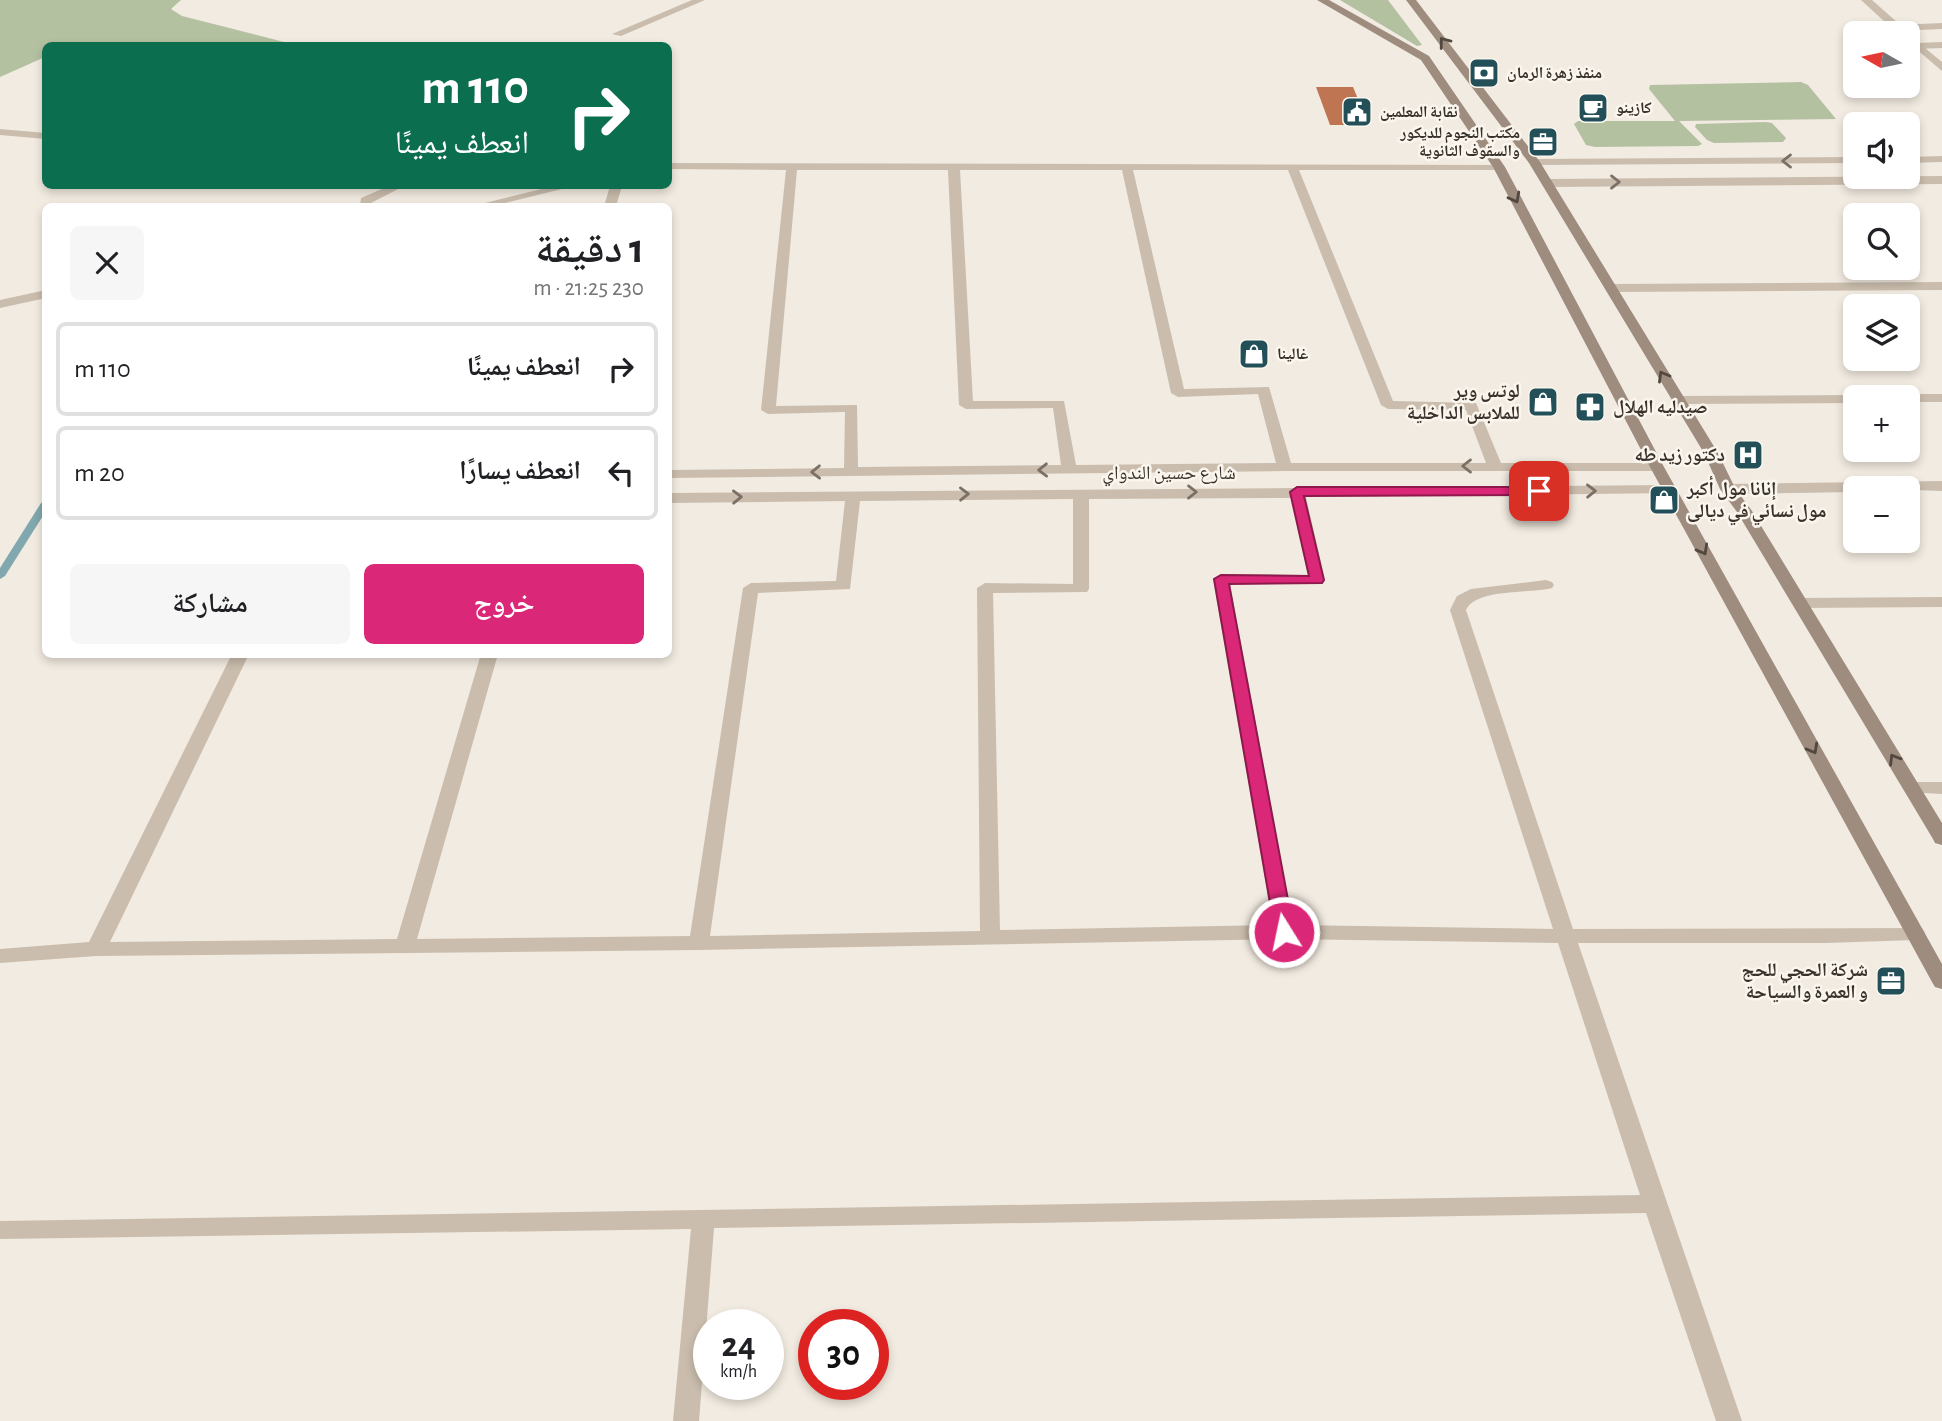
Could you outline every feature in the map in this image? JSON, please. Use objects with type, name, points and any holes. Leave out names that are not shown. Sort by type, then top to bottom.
[{"type":"main road","points":[[1322,0],[1425,58],[1499,167],[1657,467],[1942,982]]},
{"type":"main road","points":[[1411,0],[1534,162],[1711,453],[1728,489],[1942,839]]},
{"type":"street","points":[[617,34],[700,0]]},
{"type":"street","points":[[1866,0],[1890,21]]},
{"type":"street","points":[[1920,28],[1942,26]]},
{"type":"street","points":[[1920,46],[1942,45]]},
{"type":"street","points":[[1920,49],[1942,68]]},
{"type":"street","points":[[0,132],[42,136]]},
{"type":"street","points":[[1920,160],[1942,159]]},
{"type":"street","points":[[1534,162],[1843,160]]},
{"type":"street","points":[[672,166],[954,169],[1499,167]]},
{"type":"street","points":[[792,166],[768,410],[852,408],[851,472]]},
{"type":"street","points":[[1292,167],[1388,405],[1471,406],[1495,466]]},
{"type":"street","points":[[954,169],[965,405],[1059,404],[1069,469]]},
{"type":"street","points":[[1127,169],[1178,393],[1264,390],[1286,467]]},
{"type":"street","points":[[1547,183],[1942,180]]},
{"type":"street","points":[[365,203],[391,189]]},
{"type":"street","points":[[497,203],[555,189]]},
{"type":"street","points":[[1612,288],[1942,286]]},
{"type":"street","points":[[0,303],[42,296]]},
{"type":"street","points":[[1920,398],[1942,398]]},
{"type":"street","points":[[1677,400],[1843,399]]},
{"type":"street","name":"شارع حسين الندواي","points":[[672,474],[1286,467],[1657,467]]},
{"type":"street","points":[[1728,489],[1942,486]]},
{"type":"street","name":"شارع حسين الندواي","points":[[672,498],[1670,490]]},
{"type":"street","points":[[1284,932],[1221,579],[1317,580],[1297,492]]},
{"type":"street","points":[[990,937],[985,588],[1081,589],[1081,493]]},
{"type":"street","points":[[699,943],[751,588],[844,586],[853,496]]},
{"type":"street","points":[[1546,585],[1477,592],[1463,599],[1458,610],[1654,1203],[1730,1421]]},
{"type":"street","points":[[1799,603],[1942,602]]},
{"type":"street","points":[[96,949],[239,658]]},
{"type":"street","points":[[405,946],[488,658]]},
{"type":"street","points":[[1912,788],[1942,788]]},
{"type":"street","points":[[0,956],[96,949],[699,943],[1284,932],[1565,936],[1826,936],[1915,933]]},
{"type":"street","points":[[0,1230],[1654,1203]]},
{"type":"street","points":[[686,1421],[703,1219]]},
{"type":"green space","points":[[0,0],[181,0],[171,9],[182,16],[284,42],[42,42],[42,58],[0,77]]},
{"type":"green space","points":[[1340,0],[1388,0],[1422,45],[1417,46]]},
{"type":"green space","points":[[1801,82],[1808,85],[1836,119],[1679,121],[1702,144],[1698,146],[1595,147],[1586,145],[1574,124],[1578,121],[1675,121],[1649,89],[1650,85]]},
{"type":"green space","points":[[1772,123],[1786,138],[1783,142],[1714,143],[1707,140],[1695,127],[1696,124]]},
{"type":"building","points":[[1316,87],[1353,87],[1369,125],[1330,125]]},
{"type":"waterway","points":[[0,576],[42,509]]},
{"type":"place","name":"منفذ زهرة الرمان","points":[[1484,73]]},
{"type":"place","name":"كازينو","points":[[1593,108]]},
{"type":"place","name":"نقابة المعلمين","points":[[1357,112]]},
{"type":"place","name":"مكتب النجوم للديكور والسقوف الثانوية","points":[[1543,142]]},
{"type":"place","name":"غالينا","points":[[1254,354]]},
{"type":"place","name":"لوتس وير للملابس الداخلية","points":[[1543,402]]},
{"type":"place","name":"صيدليه الهلال","points":[[1590,407]]},
{"type":"place","name":"دكتور زيد طه","points":[[1748,455]]},
{"type":"place","name":"إنانا مول أكبر مول نسائي في ديالى","points":[[1664,500]]},
{"type":"place","name":"شركة الحجي للحج و العمرة والسياحة","points":[[1891,981]]},
{"type":"route","points":[[1284,932],[1221,579],[1317,580],[1297,492],[1539,491]]}]
